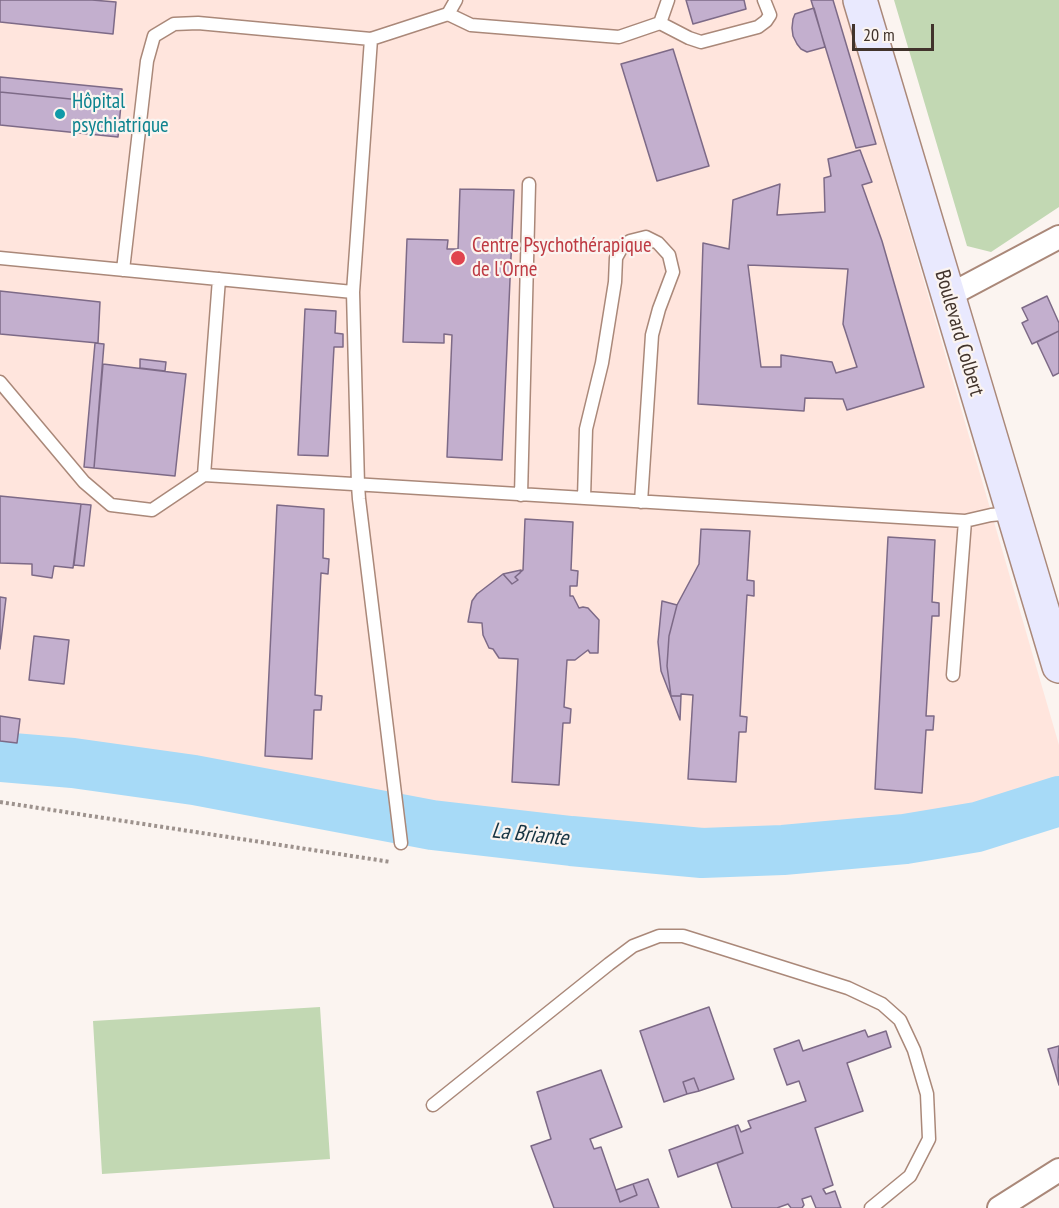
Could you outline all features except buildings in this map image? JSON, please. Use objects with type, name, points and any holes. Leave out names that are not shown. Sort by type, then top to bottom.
[{"type":"main road","name":"Boulevard Colbert","points":[[860,0],[1059,666]]},
{"type":"street","points":[[948,296],[1059,237]]},
{"type":"street","points":[[999,1208],[1059,1170]]},
{"type":"lane","points":[[123,270],[147,61],[154,36],[174,24],[198,23],[371,39],[448,14],[456,0]]},
{"type":"lane","points":[[660,23],[668,0]]},
{"type":"lane","points":[[448,14],[471,25],[619,37],[660,23],[701,42],[758,27],[770,15],[764,0]]},
{"type":"lane","points":[[371,39],[353,292],[358,485],[401,843]]},
{"type":"lane","points":[[521,495],[529,184]]},
{"type":"lane","points":[[584,498],[586,429],[602,363],[615,282],[616,258],[622,247],[630,241],[646,237],[658,243],[669,255],[673,272],[652,335],[641,502]]},
{"type":"lane","points":[[0,258],[353,292]]},
{"type":"lane","points":[[204,475],[219,279]]},
{"type":"lane","points":[[0,382],[84,482],[111,505],[152,510],[204,475],[965,521],[1012,513]]},
{"type":"lane","points":[[953,675],[965,521]]},
{"type":"lane","points":[[433,1104],[633,946],[659,936],[683,936],[849,988],[882,1004],[900,1020],[914,1050],[927,1094],[929,1140],[910,1176],[871,1208]]},
{"type":"path","points":[[0,802],[392,862]]},
{"type":"shaded area","name":"Centre Psychothérapique de l'Orne","points":[[0,0],[842,0],[1059,745],[1059,801],[977,827],[905,839],[783,850],[702,853],[432,825],[194,780],[73,763],[0,757]]},
{"type":"green space","points":[[894,0],[1059,0],[1059,207],[991,252],[967,246]]},
{"type":"green space","points":[[320,1007],[330,1159],[102,1174],[93,1021]]},
{"type":"waterway","name":"La Briante","points":[[0,757],[73,763],[194,780],[432,825],[702,853],[783,850],[905,839],[977,827],[1059,801]]},
{"type":"place","name":"Hôpital psychiatrique","points":[[60,114]]},
{"type":"place","name":"Centre Psychothérapique de l'Orne","points":[[458,258]]}]
